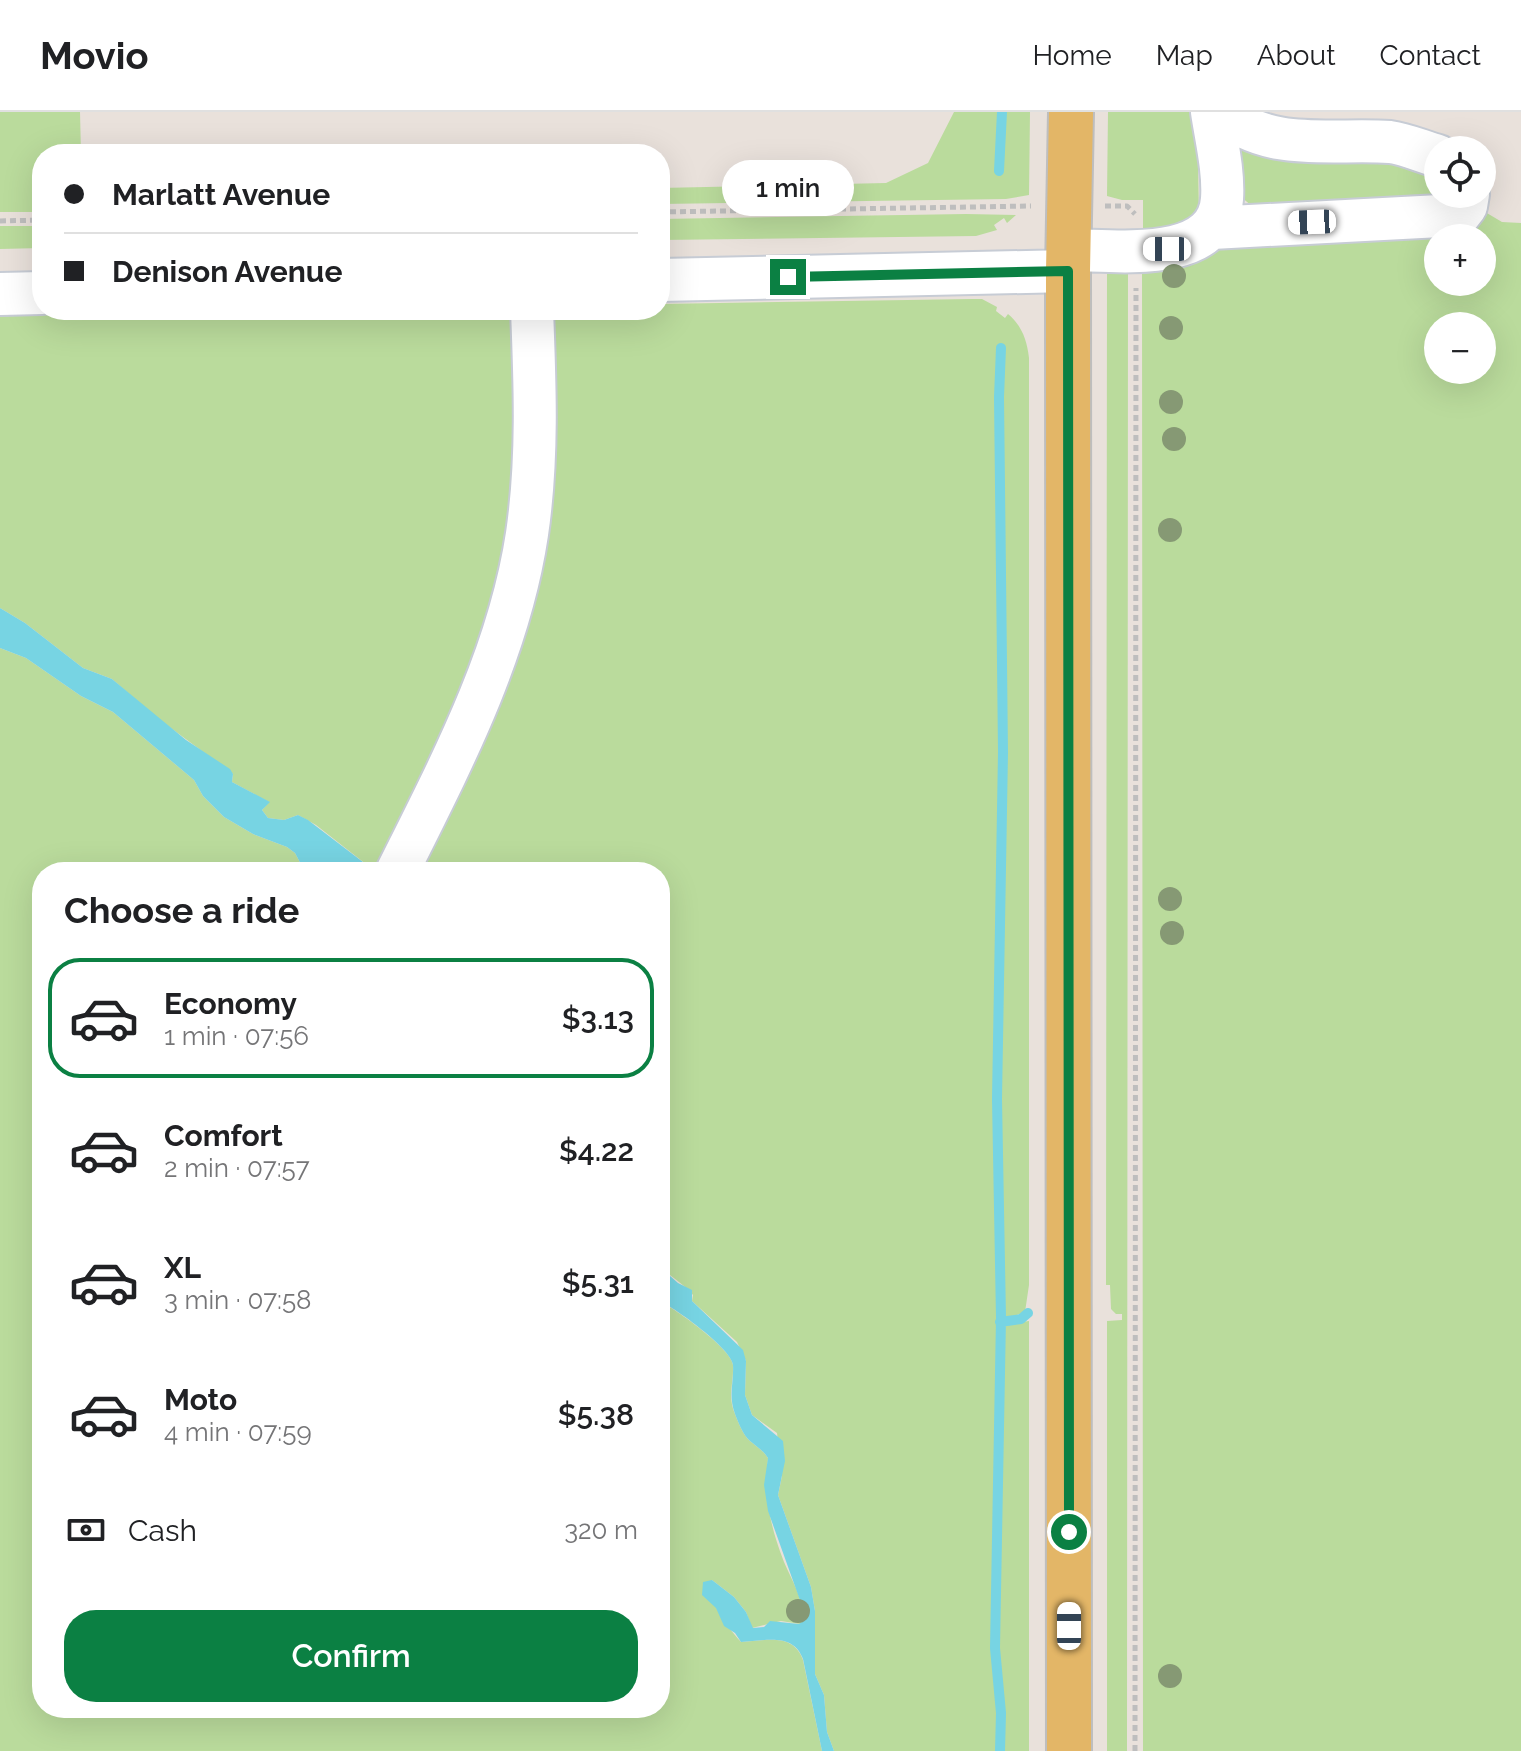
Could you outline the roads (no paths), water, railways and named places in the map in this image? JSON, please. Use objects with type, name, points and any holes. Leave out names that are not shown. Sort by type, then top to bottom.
[{"type":"main road","points":[[1069,1751],[1068,261],[1071,112]]},
{"type":"street","points":[[1212,112],[1222,198],[1212,228]]},
{"type":"street","points":[[1223,112],[1238,125],[1257,134],[1278,138],[1394,143],[1424,152]]},
{"type":"street","points":[[670,280],[1068,261],[1181,246],[1212,228],[1459,215],[1464,208]]},
{"type":"street","points":[[0,294],[32,293]]},
{"type":"street","points":[[402,862],[491,670],[513,598],[527,535],[533,467],[532,320]]},
{"type":"water","points":[[0,608],[25,623],[83,668],[112,679],[186,740],[230,769],[232,782],[270,802],[262,810],[268,818],[284,820],[298,815],[363,862],[300,862],[287,847],[253,834],[224,817],[203,796],[194,780],[113,712],[81,696],[26,658],[0,648]]},
{"type":"water","points":[[670,1276],[692,1290],[692,1301],[743,1350],[746,1361],[745,1395],[752,1415],[783,1441],[785,1461],[778,1495],[811,1587],[815,1611],[815,1674],[824,1695],[827,1732],[834,1751],[822,1751],[803,1659],[798,1650],[785,1641],[741,1642],[735,1633],[724,1626],[716,1608],[702,1595],[703,1582],[712,1580],[734,1597],[753,1628],[764,1627],[770,1621],[799,1624],[803,1621],[801,1603],[768,1511],[764,1485],[768,1458],[745,1435],[733,1407],[733,1365],[723,1349],[670,1307]]},
{"type":"waterway","points":[[999,171],[1002,112]]},
{"type":"waterway","points":[[1000,1751],[1001,1713],[995,1648],[1001,1318],[997,1099],[1003,752],[1001,348]]},
{"type":"waterway","points":[[1000,1322],[1021,1319],[1028,1313]]}]
